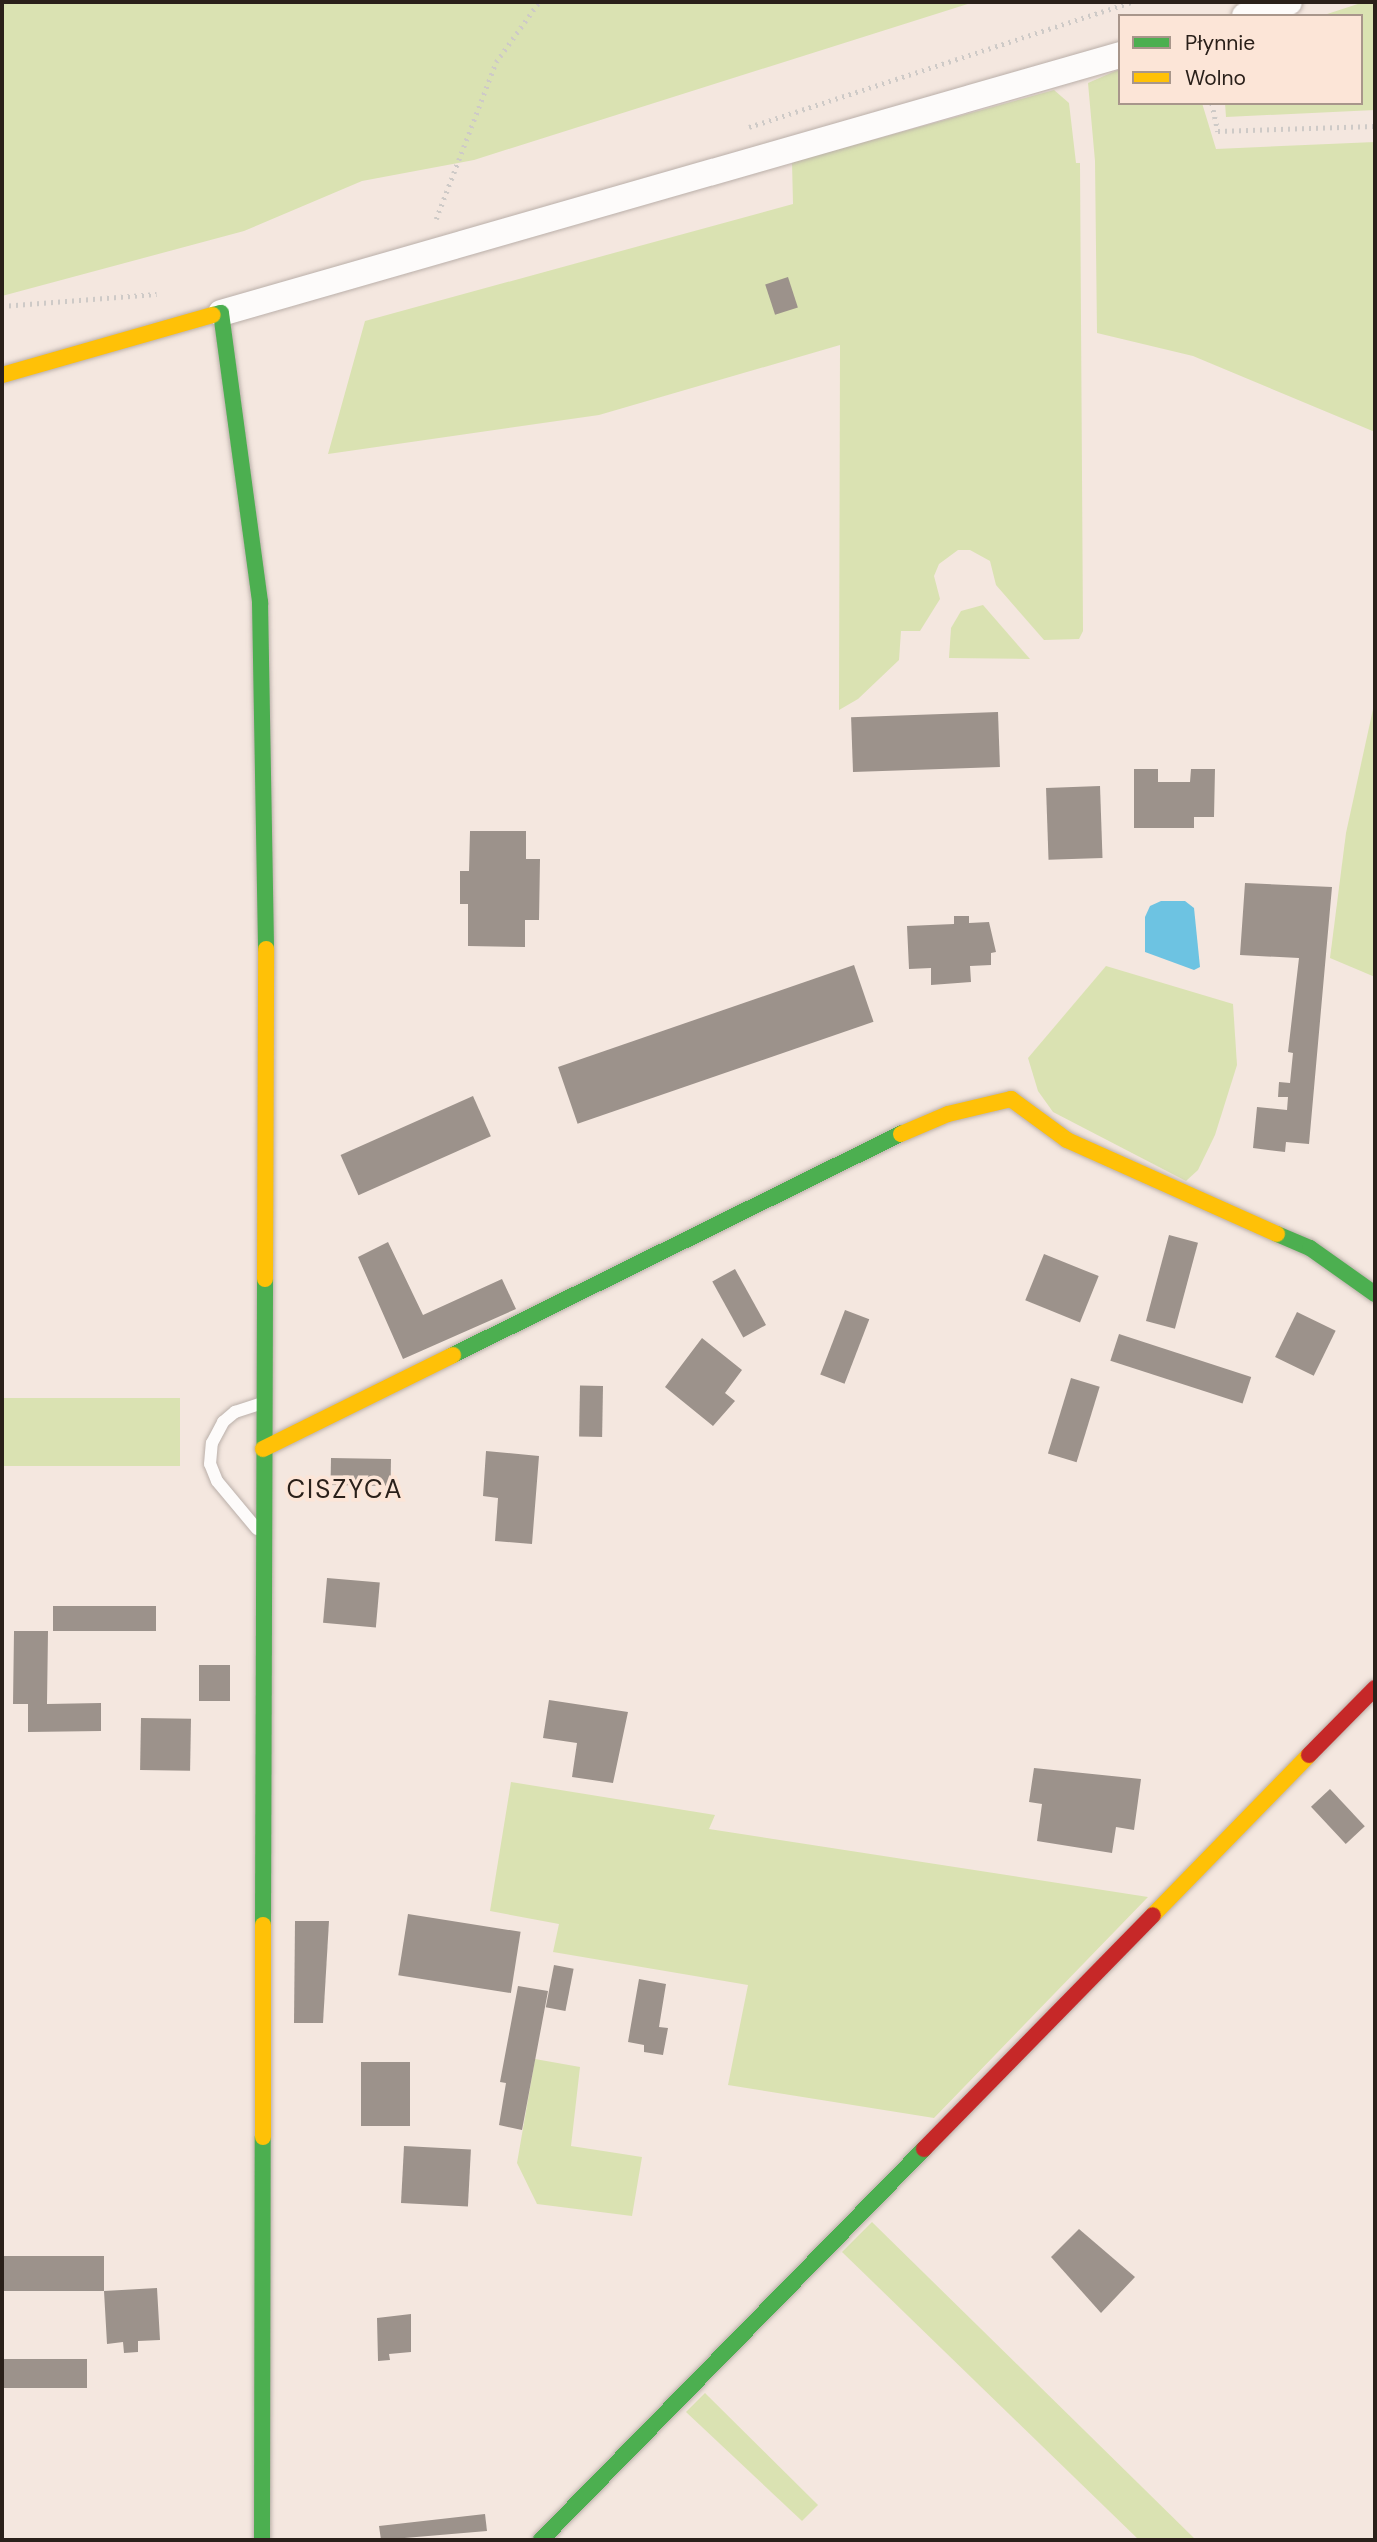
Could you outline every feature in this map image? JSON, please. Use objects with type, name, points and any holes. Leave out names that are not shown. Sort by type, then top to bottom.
[{"type":"street","points":[[1251,14],[1289,2]]},
{"type":"street","points":[[2,374],[1118,56]]},
{"type":"street","points":[[221,313],[229,342],[262,641],[267,770],[263,1402],[262,2540]]},
{"type":"street","points":[[263,1449],[896,1136],[948,1114],[1011,1099],[1067,1140],[1310,1248],[1375,1294]]},
{"type":"street","points":[[541,2540],[1375,1688]]},
{"type":"lane","points":[[263,1402],[235,1412],[223,1422],[212,1443],[210,1464],[217,1481],[263,1536]]},
{"type":"path","points":[[434,227],[496,62],[539,2]]},
{"type":"path","points":[[1102,11],[1103,2]]},
{"type":"path","points":[[1212,105],[1219,131],[1375,126]]},
{"type":"path","points":[[2,306],[151,292],[164,295]]},
{"type":"green space","points":[[2,2],[974,2],[474,160],[362,181],[244,231],[2,296]]},
{"type":"green space","points":[[1364,2],[1375,2],[1375,110],[1226,117],[1225,105],[1363,105],[1363,14],[1327,14]]},
{"type":"green space","points":[[1118,70],[1118,105],[1203,105],[1216,149],[1375,142],[1375,432],[1193,356],[1097,333],[1095,161],[1088,83]]},
{"type":"green space","points":[[1054,90],[1069,103],[1076,163],[1080,163],[1083,631],[1079,639],[1044,640],[996,585],[990,561],[970,550],[958,550],[939,564],[934,576],[940,599],[920,631],[901,631],[899,660],[858,699],[839,710],[840,345],[599,415],[328,454],[365,321],[793,204],[792,162]]},
{"type":"green space","points":[[983,605],[1030,659],[949,658],[951,628],[961,611]]},
{"type":"green space","points":[[1375,700],[1375,977],[1330,958],[1346,833]]},
{"type":"green space","points":[[1106,966],[1233,1004],[1237,1065],[1215,1135],[1198,1170],[1186,1181],[1053,1112],[1038,1091],[1028,1058]]},
{"type":"green space","points":[[2,1398],[180,1398],[180,1466],[2,1466]]},
{"type":"green space","points":[[511,1782],[715,1815],[709,1829],[1148,1897],[934,2118],[728,2085],[748,1985],[553,1952],[559,1924],[490,1911]]},
{"type":"green space","points":[[535,2059],[580,2067],[571,2146],[642,2157],[632,2216],[537,2204],[517,2163]]},
{"type":"green space","points":[[872,2222],[1196,2540],[1139,2540],[842,2252]]},
{"type":"green space","points":[[705,2393],[818,2505],[802,2521],[686,2412]]},
{"type":"water","points":[[1161,901],[1185,901],[1194,908],[1200,967],[1194,970],[1145,952],[1145,917],[1150,906]]},
{"type":"building","points":[[788,277],[798,307],[775,315],[765,284]]},
{"type":"building","points":[[998,712],[1000,767],[853,772],[851,717]]},
{"type":"building","points":[[1134,769],[1158,769],[1158,782],[1190,782],[1191,769],[1215,769],[1214,817],[1194,817],[1194,828],[1134,828]]},
{"type":"building","points":[[1100,786],[1103,858],[1049,860],[1046,788]]},
{"type":"building","points":[[470,831],[526,831],[526,859],[540,859],[539,920],[525,920],[525,947],[468,946],[468,904],[460,904],[460,871],[469,871]]},
{"type":"building","points":[[1245,883],[1332,887],[1309,1144],[1286,1142],[1285,1152],[1253,1148],[1257,1107],[1287,1110],[1288,1097],[1278,1097],[1279,1082],[1290,1083],[1293,1053],[1288,1052],[1299,958],[1240,955]]},
{"type":"building","points":[[954,916],[969,916],[969,923],[989,922],[996,952],[991,953],[991,965],[970,966],[971,982],[931,985],[931,968],[909,969],[907,926],[954,924]]},
{"type":"building","points":[[854,965],[874,1022],[578,1124],[558,1067]]},
{"type":"building","points":[[473,1096],[491,1136],[358,1195],[341,1155]]},
{"type":"building","points":[[1169,1235],[1198,1243],[1175,1329],[1146,1321]]},
{"type":"building","points":[[388,1242],[423,1315],[502,1279],[516,1309],[403,1359],[358,1257]]},
{"type":"building","points":[[1044,1254],[1099,1276],[1080,1322],[1025,1300]]},
{"type":"building","points":[[735,1269],[766,1325],[743,1338],[712,1282]]},
{"type":"building","points":[[845,1310],[869,1319],[845,1384],[820,1374]]},
{"type":"building","points":[[1297,1312],[1336,1331],[1314,1376],[1275,1357]]},
{"type":"building","points":[[1119,1334],[1251,1377],[1243,1404],[1110,1361]]},
{"type":"building","points":[[702,1338],[742,1370],[725,1393],[735,1401],[713,1426],[665,1387]]},
{"type":"building","points":[[1071,1378],[1100,1387],[1077,1462],[1048,1454]]},
{"type":"building","points":[[580,1386],[603,1386],[602,1437],[579,1437]]},
{"type":"building","points":[[486,1451],[539,1456],[532,1544],[495,1541],[498,1498],[483,1496]]},
{"type":"building","points":[[331,1458],[391,1459],[391,1486],[331,1485]]},
{"type":"building","points":[[327,1578],[380,1583],[376,1627],[323,1623]]},
{"type":"building","points":[[53,1606],[156,1606],[156,1631],[53,1631]]},
{"type":"building","points":[[14,1631],[48,1631],[47,1704],[101,1703],[101,1731],[28,1732],[28,1704],[13,1704]]},
{"type":"building","points":[[199,1665],[230,1665],[230,1701],[199,1701]]},
{"type":"building","points":[[549,1700],[628,1712],[613,1783],[572,1777],[577,1743],[543,1738]]},
{"type":"building","points":[[141,1718],[191,1719],[190,1771],[140,1770]]},
{"type":"building","points":[[1034,1768],[1141,1779],[1134,1830],[1116,1827],[1112,1853],[1037,1841],[1042,1804],[1029,1802]]},
{"type":"building","points":[[1330,1789],[1365,1826],[1346,1844],[1311,1807]]},
{"type":"building","points":[[408,1914],[521,1932],[511,1993],[398,1975]]},
{"type":"building","points":[[295,1921],[329,1921],[323,2023],[294,2023]]},
{"type":"building","points":[[554,1965],[574,1969],[565,2011],[546,2007]]},
{"type":"building","points":[[639,1979],[666,1984],[659,2027],[668,2028],[663,2055],[644,2052],[644,2045],[628,2042]]},
{"type":"building","points":[[518,1986],[548,1991],[522,2130],[499,2125],[506,2083],[500,2082]]},
{"type":"building","points":[[361,2062],[410,2062],[410,2126],[361,2126]]},
{"type":"building","points":[[404,2146],[471,2150],[468,2206],[401,2203]]},
{"type":"building","points":[[1079,2229],[1135,2277],[1101,2313],[1051,2257]]},
{"type":"building","points":[[2,2256],[104,2256],[104,2291],[2,2291]]},
{"type":"building","points":[[157,2288],[160,2340],[138,2341],[138,2352],[124,2353],[123,2342],[107,2344],[104,2291]]},
{"type":"building","points":[[411,2314],[411,2352],[389,2354],[390,2360],[378,2361],[377,2318]]},
{"type":"building","points":[[2,2359],[87,2359],[87,2388],[2,2388]]},
{"type":"building","points":[[485,2514],[487,2531],[381,2540],[379,2526]]},
{"type":"traffic: fast","points":[[213,315],[221,313],[260,602],[266,949]]},
{"type":"traffic: fast","points":[[453,1355],[901,1134]]},
{"type":"traffic: fast","points":[[1277,1234],[1310,1248],[1375,1294]]},
{"type":"traffic: fast","points":[[263,1925],[265,1279]]},
{"type":"traffic: fast","points":[[262,2540],[263,2137]]},
{"type":"traffic: fast","points":[[541,2540],[924,2149]]},
{"type":"traffic: slow","points":[[2,375],[213,315]]},
{"type":"traffic: slow","points":[[265,1279],[266,949]]},
{"type":"traffic: slow","points":[[901,1134],[948,1114],[1011,1099],[1067,1140],[1277,1234]]},
{"type":"traffic: slow","points":[[263,1449],[453,1355]]},
{"type":"traffic: slow","points":[[1153,1915],[1309,1755]]},
{"type":"traffic: slow","points":[[263,1925],[263,2137]]},
{"type":"traffic: jam","points":[[1309,1755],[1375,1688]]},
{"type":"traffic: jam","points":[[924,2149],[1153,1915]]},
{"type":"district","name":"CISZYCA","points":[[345,1490]]}]
